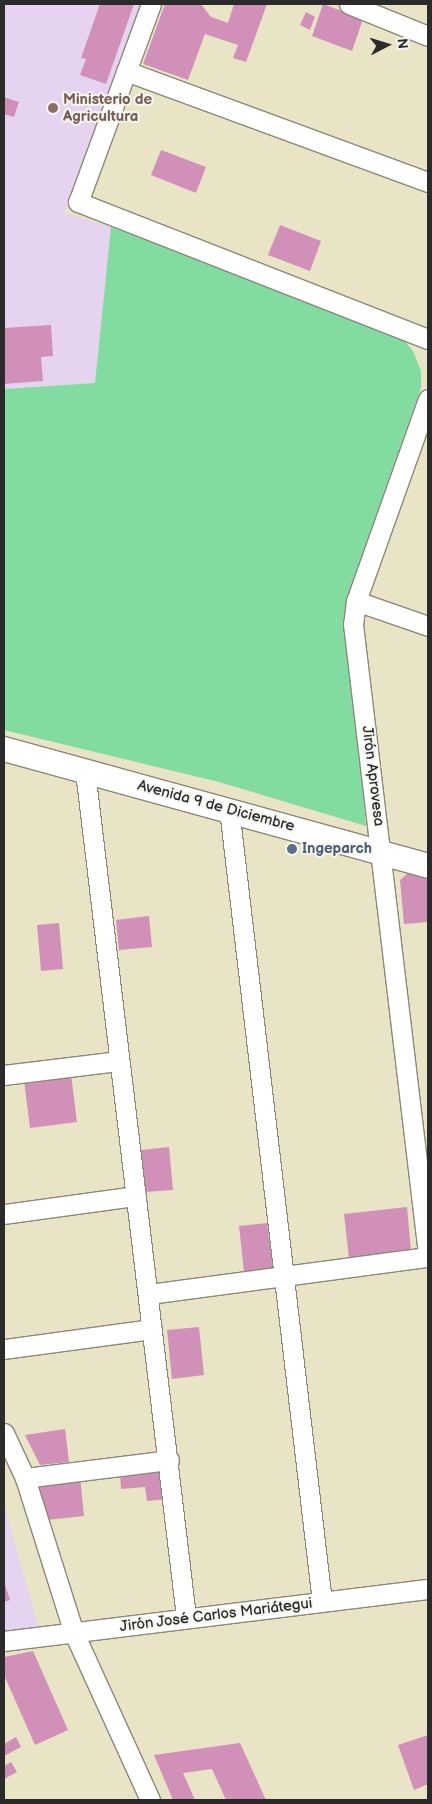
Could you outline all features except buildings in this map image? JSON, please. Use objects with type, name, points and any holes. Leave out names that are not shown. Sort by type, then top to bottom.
[{"type":"street","points":[[151,4],[78,202],[428,339]]},
{"type":"street","points":[[349,4],[428,36]]},
{"type":"street","points":[[126,71],[428,182]]},
{"type":"street","name":"Jirón Aprovesa","points":[[428,399],[356,601],[353,624],[382,851],[428,1255]]},
{"type":"street","points":[[356,601],[428,626]]},
{"type":"street","name":"Avenida 9 de Diciembre","points":[[4,749],[382,851],[428,866]]},
{"type":"street","points":[[85,771],[118,1061],[169,1460],[186,1617]]},
{"type":"street","points":[[229,809],[282,1276],[322,1602]]},
{"type":"street","points":[[4,1075],[118,1061]]},
{"type":"street","points":[[4,1214],[136,1196]]},
{"type":"street","points":[[149,1294],[428,1255]]},
{"type":"street","points":[[4,1349],[152,1329]]},
{"type":"street","points":[[4,1433],[25,1478],[74,1634],[150,1800]]},
{"type":"street","points":[[25,1478],[169,1460]]},
{"type":"street","name":"Jirón José Carlos Mariátegui","points":[[4,1641],[74,1634],[186,1617],[428,1589]]},
{"type":"shaded area","name":"Ministerio de Agricultura","points":[[4,4],[141,4],[64,213],[111,227],[95,383],[4,389]]},
{"type":"shaded area","points":[[4,1504],[39,1630],[4,1634]]},
{"type":"green space","points":[[111,227],[399,334],[413,351],[421,371],[421,388],[347,598],[366,826],[219,782],[4,730],[4,389],[95,383]]},
{"type":"place","name":"Ministerio de Agricultura","points":[[53,108]]},
{"type":"place","name":"Ingeparch","points":[[292,849]]}]
